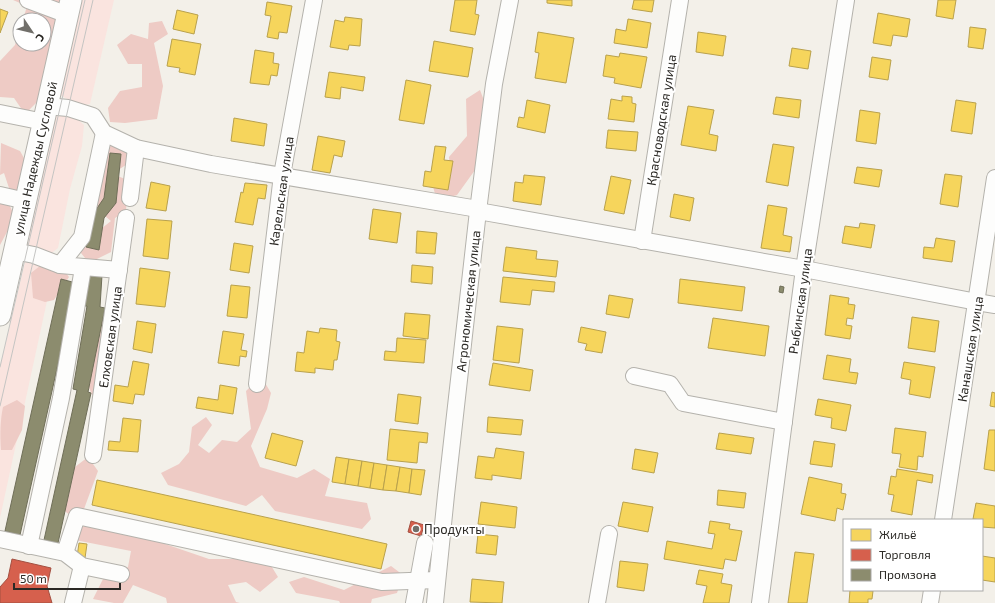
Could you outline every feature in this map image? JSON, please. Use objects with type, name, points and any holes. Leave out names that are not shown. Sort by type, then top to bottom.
[{"type":"main road","name":"улица Надежды Сусловой","points":[[0,315],[69,8]]},
{"type":"street","points":[[28,0],[69,8]]},
{"type":"street","name":"Карельская улица","points":[[257,384],[282,175],[314,0]]},
{"type":"street","name":"Агрономическая улица","points":[[435,603],[478,211],[494,84],[510,0]]},
{"type":"street","name":"Красноводская улица","points":[[642,241],[680,0]]},
{"type":"street","name":"Рыбинская улица","points":[[760,603],[804,269],[846,0]]},
{"type":"street","points":[[0,113],[45,114],[68,108],[93,116],[104,133],[136,148],[211,164],[472,208],[478,211],[804,269],[977,302],[995,304]]},
{"type":"street","points":[[60,265],[82,237],[104,133]]},
{"type":"street","points":[[130,198],[136,148]]},
{"type":"street","name":"Канашская улица","points":[[943,519],[995,178]]},
{"type":"street","points":[[0,195],[26,201]]},
{"type":"street","name":"Елховская улица","points":[[93,455],[126,218]]},
{"type":"street","points":[[14,251],[34,255],[60,265],[119,270]]},
{"type":"street","points":[[29,546],[61,398],[83,268]]},
{"type":"street","points":[[634,376],[670,384],[683,403],[784,422]]},
{"type":"street","points":[[65,553],[77,516],[382,582],[437,580]]},
{"type":"street","points":[[597,603],[609,534]]},
{"type":"street","points":[[0,539],[65,553],[82,566],[121,574]]},
{"type":"street","points":[[414,603],[425,543]]},
{"type":"street","points":[[73,603],[82,566]]},
{"type":"street","points":[[930,603],[932,591]]},
{"type":"shaded area","points":[[13,0],[62,0],[52,45],[52,12],[25,12],[27,6]]},
{"type":"shaded area","points":[[81,0],[114,0],[90,104],[80,106],[60,95]]},
{"type":"shaded area","points":[[162,21],[168,34],[154,43],[163,86],[157,119],[125,123],[110,122],[108,108],[120,91],[142,87],[142,64],[128,64],[117,45],[131,34],[148,39],[149,23]]},
{"type":"shaded area","points":[[12,48],[12,52],[50,52],[40,99],[25,114],[14,98],[0,97],[0,61]]},
{"type":"shaded area","points":[[480,90],[491,119],[475,170],[457,195],[437,201],[432,183],[451,177],[449,157],[467,136],[466,99]]},
{"type":"shaded area","points":[[56,112],[74,116],[84,125],[82,146],[70,189],[58,248],[49,255],[25,249]]},
{"type":"shaded area","points":[[1,143],[20,151],[29,167],[25,185],[11,194],[4,173],[0,175]]},
{"type":"shaded area","points":[[111,145],[132,152],[132,161],[112,174],[128,180],[126,211],[115,218],[111,252],[89,263],[77,248],[111,221],[94,207],[93,197],[103,177],[100,163]]},
{"type":"shaded area","points":[[0,203],[9,204],[15,217],[0,245]]},
{"type":"shaded area","points":[[25,262],[49,268],[52,278],[0,518],[0,367]]},
{"type":"shaded area","points":[[45,262],[63,269],[69,277],[54,300],[45,302],[33,298],[31,273]]},
{"type":"shaded area","points":[[115,316],[107,373],[110,394],[96,404],[87,383],[98,321]]},
{"type":"shaded area","points":[[261,376],[271,393],[267,409],[251,446],[260,467],[297,478],[314,469],[330,479],[325,496],[367,503],[371,519],[362,529],[275,511],[262,495],[246,506],[168,485],[161,473],[179,464],[189,452],[192,427],[206,417],[212,425],[198,445],[209,453],[222,440],[237,442],[251,429],[246,391]]},
{"type":"shaded area","points":[[17,400],[25,406],[22,430],[12,450],[1,450],[0,428],[3,407]]},
{"type":"shaded area","points":[[88,457],[98,471],[84,509],[101,530],[121,519],[133,533],[209,559],[267,559],[278,577],[260,592],[246,582],[228,585],[236,602],[240,603],[167,603],[166,598],[133,585],[123,603],[93,599],[104,577],[128,567],[131,551],[75,540],[82,525],[61,508],[71,470]]},
{"type":"shaded area","points":[[391,566],[403,575],[397,593],[372,599],[371,603],[340,603],[339,601],[296,593],[289,582],[304,577],[344,590]]},
{"type":"building: Жильё","points":[[455,0],[477,0],[475,14],[479,15],[475,35],[450,31]]},
{"type":"building: Жильё","points":[[547,0],[572,0],[572,6],[547,3]]},
{"type":"building: Жильё","points":[[634,0],[654,0],[652,12],[632,9]]},
{"type":"building: Жильё","points":[[938,0],[956,0],[953,19],[936,16]]},
{"type":"building: Жильё","points":[[267,2],[292,6],[287,33],[279,32],[278,39],[267,37],[271,16],[265,15]]},
{"type":"building: Жильё","points":[[0,9],[8,12],[0,33]]},
{"type":"building: Жильё","points":[[177,10],[198,15],[194,34],[173,29]]},
{"type":"building: Жильё","points":[[878,13],[910,19],[907,37],[893,35],[891,46],[873,43]]},
{"type":"building: Жильё","points":[[345,17],[362,19],[360,46],[349,45],[348,50],[330,47],[335,20],[344,22]]},
{"type":"building: Жильё","points":[[628,19],[651,23],[647,48],[614,43],[616,29],[626,31]]},
{"type":"building: Жильё","points":[[970,27],[986,29],[983,49],[968,47]]},
{"type":"building: Жильё","points":[[538,32],[574,38],[566,83],[535,78],[539,53],[535,52]]},
{"type":"building: Жильё","points":[[698,32],[726,36],[723,56],[696,52]]},
{"type":"building: Жильё","points":[[172,39],[201,44],[195,75],[179,72],[180,68],[167,66]]},
{"type":"building: Жильё","points":[[434,41],[473,48],[468,77],[429,71]]},
{"type":"building: Жильё","points":[[792,48],[811,51],[808,69],[789,66]]},
{"type":"building: Жильё","points":[[255,50],[274,53],[273,63],[279,64],[277,76],[271,75],[269,85],[250,83]]},
{"type":"building: Жильё","points":[[620,53],[647,57],[641,88],[614,83],[615,78],[603,76],[606,55],[619,57]]},
{"type":"building: Жильё","points":[[872,57],[891,60],[888,80],[869,77]]},
{"type":"building: Жильё","points":[[329,72],[365,77],[363,91],[341,87],[340,99],[325,97]]},
{"type":"building: Жильё","points":[[406,80],[431,85],[424,124],[399,120]]},
{"type":"building: Жильё","points":[[622,96],[632,97],[632,103],[636,104],[634,122],[608,119],[611,99],[622,101]]},
{"type":"building: Жильё","points":[[776,97],[801,100],[799,118],[773,114]]},
{"type":"building: Жильё","points":[[527,100],[550,105],[545,133],[517,127],[519,117],[524,118]]},
{"type":"building: Жильё","points":[[956,100],[976,103],[972,134],[951,131]]},
{"type":"building: Жильё","points":[[688,106],[714,110],[709,134],[718,136],[716,151],[681,145]]},
{"type":"building: Жильё","points":[[860,110],[880,113],[876,144],[856,141]]},
{"type":"building: Жильё","points":[[234,118],[267,124],[264,146],[231,141]]},
{"type":"building: Жильё","points":[[608,130],[638,132],[636,151],[606,148]]},
{"type":"building: Жильё","points":[[318,136],[345,141],[342,157],[334,155],[330,173],[312,170]]},
{"type":"building: Жильё","points":[[773,144],[794,147],[788,186],[766,182]]},
{"type":"building: Жильё","points":[[435,146],[446,147],[444,160],[453,161],[448,190],[423,186],[425,171],[431,172]]},
{"type":"building: Жильё","points":[[857,167],[882,170],[879,187],[854,183]]},
{"type":"building: Жильё","points":[[945,174],[962,176],[958,207],[940,204]]},
{"type":"building: Жильё","points":[[524,175],[545,177],[541,205],[513,201],[515,182],[523,183]]},
{"type":"building: Жильё","points":[[611,176],[631,180],[624,214],[604,210]]},
{"type":"building: Жильё","points":[[151,182],[170,186],[166,211],[146,208]]},
{"type":"building: Жильё","points":[[245,183],[267,185],[265,199],[258,198],[253,225],[235,222],[241,192],[243,193]]},
{"type":"building: Жильё","points":[[674,194],[694,198],[690,221],[670,217]]},
{"type":"building: Жильё","points":[[768,205],[787,208],[783,235],[792,237],[790,252],[761,248]]},
{"type":"building: Жильё","points":[[373,209],[401,213],[397,243],[369,239]]},
{"type":"building: Жильё","points":[[147,219],[172,221],[168,259],[143,256]]},
{"type":"building: Жильё","points":[[860,223],[875,225],[871,248],[842,243],[845,226],[859,228]]},
{"type":"building: Жильё","points":[[417,231],[437,233],[435,254],[416,253]]},
{"type":"building: Жильё","points":[[936,238],[955,241],[952,262],[923,258],[924,247],[934,248]]},
{"type":"building: Жильё","points":[[234,243],[253,246],[249,273],[230,270]]},
{"type":"building: Жильё","points":[[506,247],[537,251],[536,259],[558,261],[556,277],[503,271]]},
{"type":"building: Жильё","points":[[412,265],[433,267],[432,284],[411,282]]},
{"type":"building: Жильё","points":[[140,268],[170,272],[165,307],[136,304]]},
{"type":"building: Жильё","points":[[503,277],[555,282],[554,292],[532,290],[530,305],[500,302]]},
{"type":"building: Жильё","points":[[680,279],[745,287],[742,311],[678,303]]},
{"type":"building: Жильё","points":[[231,285],[250,287],[247,318],[227,316]]},
{"type":"building: Жильё","points":[[609,295],[633,299],[629,318],[606,314]]},
{"type":"building: Жильё","points":[[830,295],[849,298],[848,304],[855,305],[853,319],[847,318],[846,325],[852,326],[850,339],[825,335]]},
{"type":"building: Жильё","points":[[405,313],[430,315],[428,339],[403,336]]},
{"type":"building: Жильё","points":[[912,317],[939,321],[935,352],[908,348]]},
{"type":"building: Жильё","points":[[713,318],[769,326],[765,356],[708,348]]},
{"type":"building: Жильё","points":[[137,321],[156,324],[152,353],[133,349]]},
{"type":"building: Жильё","points":[[497,326],[523,329],[519,363],[493,360]]},
{"type":"building: Жильё","points":[[581,327],[606,332],[602,353],[585,350],[587,344],[578,342]]},
{"type":"building: Жильё","points":[[320,328],[337,330],[336,341],[340,342],[337,360],[334,360],[333,370],[315,368],[315,373],[295,371],[297,352],[304,353],[307,331],[319,333]]},
{"type":"building: Жильё","points":[[223,331],[244,334],[241,350],[247,351],[246,357],[240,356],[239,366],[218,363]]},
{"type":"building: Жильё","points":[[397,338],[426,340],[424,363],[384,360],[385,351],[396,352]]},
{"type":"building: Жильё","points":[[827,355],[851,359],[849,372],[858,373],[856,384],[823,379]]},
{"type":"building: Жильё","points":[[133,361],[149,364],[144,395],[135,394],[133,404],[113,401],[115,385],[128,387]]},
{"type":"building: Жильё","points":[[904,362],[935,367],[930,398],[909,394],[911,380],[901,378]]},
{"type":"building: Жильё","points":[[493,363],[533,370],[530,391],[489,385]]},
{"type":"building: Жильё","points":[[220,385],[237,388],[233,414],[196,408],[198,397],[218,400]]},
{"type":"building: Жильё","points":[[992,392],[995,393],[995,407],[990,406]]},
{"type":"building: Жильё","points":[[398,394],[421,397],[418,424],[395,421]]},
{"type":"building: Жильё","points":[[818,399],[851,405],[846,431],[831,428],[832,418],[815,415]]},
{"type":"building: Жильё","points":[[488,417],[523,420],[521,435],[487,432]]},
{"type":"building: Жильё","points":[[123,418],[141,420],[138,452],[108,450],[109,441],[120,442]]},
{"type":"building: Жильё","points":[[895,428],[926,432],[923,457],[918,456],[917,470],[899,467],[901,454],[892,453]]},
{"type":"building: Жильё","points":[[390,429],[428,433],[427,443],[419,442],[417,463],[387,460]]},
{"type":"building: Жильё","points":[[989,430],[995,430],[995,471],[984,469]]},
{"type":"building: Жильё","points":[[272,433],[303,441],[296,466],[265,458]]},
{"type":"building: Жильё","points":[[719,433],[754,438],[751,454],[716,449]]},
{"type":"building: Жильё","points":[[814,441],[835,444],[832,467],[810,464]]},
{"type":"building: Жильё","points":[[496,448],[524,452],[521,479],[492,475],[492,480],[475,478],[478,456],[494,458]]},
{"type":"building: Жильё","points":[[635,449],[658,453],[654,473],[632,469]]},
{"type":"building: Жильё","points":[[336,457],[349,459],[345,484],[332,482]]},
{"type":"building: Жильё","points":[[349,459],[362,461],[358,486],[345,484]]},
{"type":"building: Жильё","points":[[362,461],[374,463],[370,488],[358,486]]},
{"type":"building: Жильё","points":[[374,463],[387,465],[383,490],[370,488]]},
{"type":"building: Жильё","points":[[387,465],[400,467],[396,491],[383,490]]},
{"type":"building: Жильё","points":[[400,467],[412,469],[409,493],[396,491]]},
{"type":"building: Жильё","points":[[412,469],[425,470],[421,495],[409,493]]},
{"type":"building: Жильё","points":[[897,469],[933,475],[932,483],[917,480],[912,515],[891,511],[894,495],[888,494],[891,476],[896,477]]},
{"type":"building: Жильё","points":[[809,477],[842,484],[841,493],[846,494],[843,510],[837,508],[835,521],[801,514]]},
{"type":"building: Жильё","points":[[97,480],[387,544],[381,569],[92,505]]},
{"type":"building: Жильё","points":[[718,490],[746,493],[744,508],[717,505]]},
{"type":"building: Жильё","points":[[481,502],[517,507],[515,528],[478,524]]},
{"type":"building: Жильё","points":[[623,502],[653,507],[648,532],[618,526]]},
{"type":"building: Жильё","points":[[976,503],[995,506],[995,528],[983,527],[983,519],[973,519]]},
{"type":"building: Жильё","points":[[710,521],[730,524],[729,529],[742,531],[736,561],[725,559],[723,569],[664,559],[667,541],[712,549],[715,534],[708,533]]},
{"type":"building: Жильё","points":[[478,534],[498,536],[496,555],[476,553]]},
{"type":"building: Жильё","points":[[79,543],[87,544],[85,558],[77,557]]},
{"type":"building: Жильё","points":[[795,552],[814,554],[807,603],[788,603]]},
{"type":"building: Жильё","points":[[983,556],[995,558],[995,582],[983,580]]},
{"type":"building: Жильё","points":[[620,561],[648,564],[644,591],[617,587]]},
{"type":"building: Жильё","points":[[699,570],[723,574],[721,583],[732,585],[729,603],[703,603],[707,586],[696,584]]},
{"type":"building: Жильё","points":[[472,579],[504,582],[502,603],[470,602]]},
{"type":"building: Жильё","points":[[850,591],[873,591],[872,599],[868,599],[868,603],[849,603]]},
{"type":"building: Торговля","name":"Продукты","points":[[411,521],[424,525],[421,536],[408,532]]},
{"type":"building: Торговля","points":[[12,559],[51,568],[47,586],[52,603],[0,603],[0,587],[8,578]]},
{"type":"building: Промзона","points":[[110,153],[121,154],[116,203],[104,218],[99,250],[86,247],[91,217],[104,198]]},
{"type":"building: Промзона","points":[[87,273],[102,275],[100,307],[105,308],[88,392],[91,393],[58,543],[44,540],[77,390],[73,389],[87,306],[83,306]]},
{"type":"building: Промзона","points":[[61,279],[76,283],[20,535],[5,531]]},
{"type":"building: Промзона","points":[[780,286],[784,287],[783,293],[779,292]]},
{"type":"tram line","points":[[0,367],[85,0]]},
{"type":"tram line","points":[[0,406],[93,0]]},
{"type":"place","name":"Продукты","points":[[416,529]]}]
